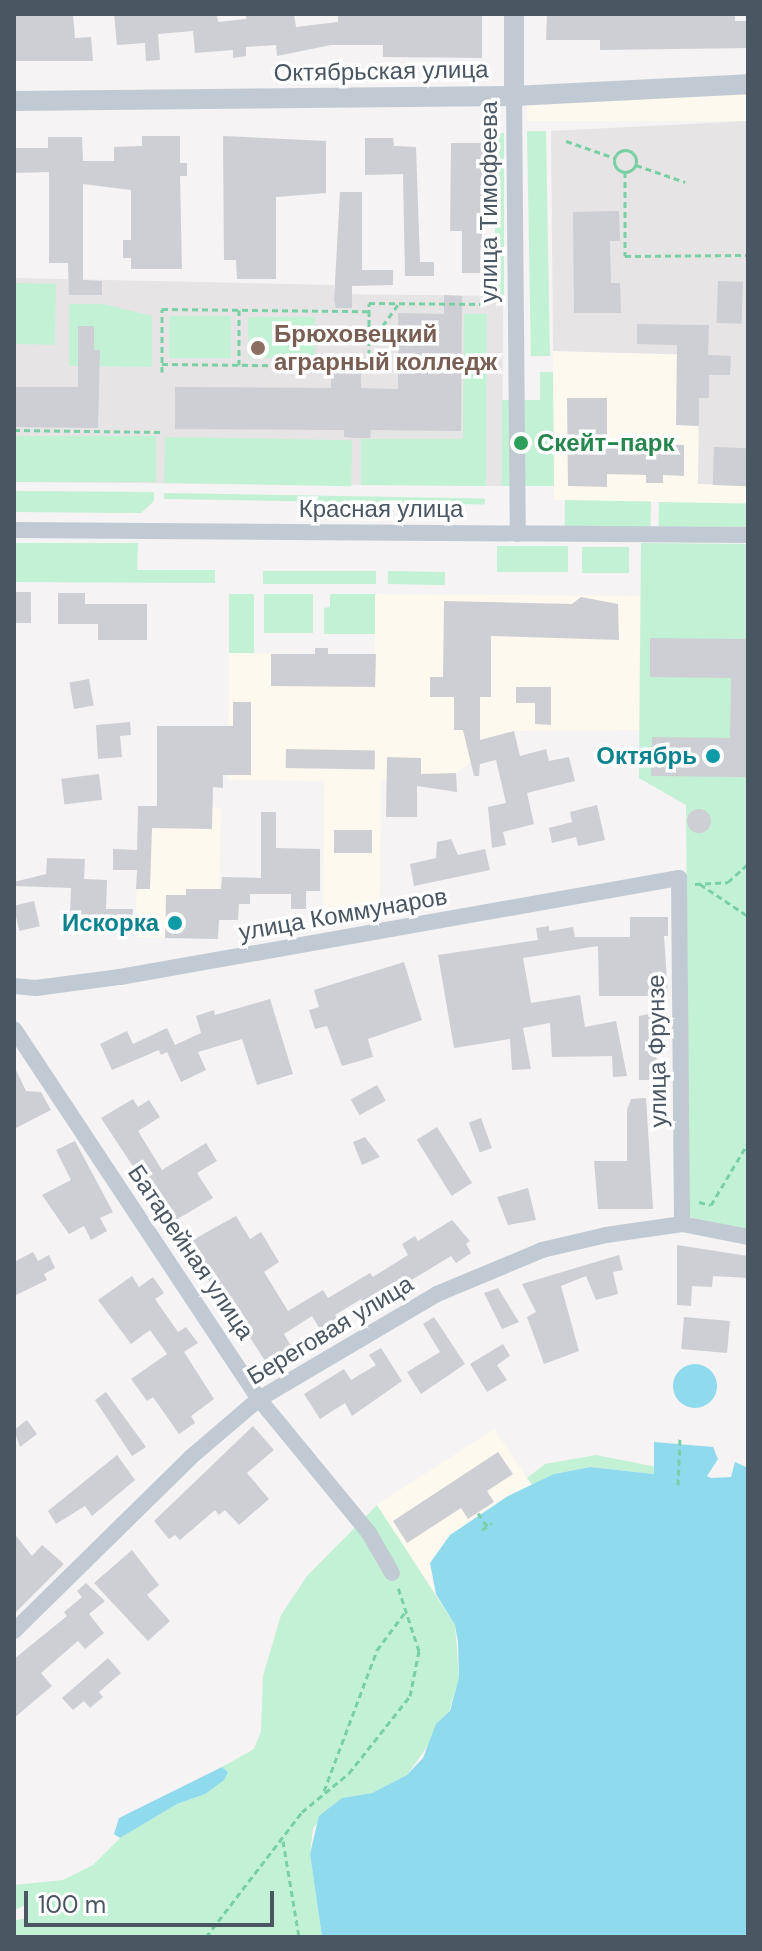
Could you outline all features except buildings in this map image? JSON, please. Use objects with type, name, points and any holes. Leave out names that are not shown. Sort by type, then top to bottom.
[{"type":"street","name":"улица Тимофеева","points":[[514,14],[518,534]]},
{"type":"street","name":"Октябрьская улица","points":[[14,101],[514,96],[748,84]]},
{"type":"street","name":"Красная улица","points":[[14,530],[748,535]]},
{"type":"street","name":"улица Коммунаров","points":[[14,986],[36,988],[120,977],[679,881]]},
{"type":"street","name":"улица Фрунзе","points":[[679,881],[682,1224]]},
{"type":"street","name":"Батарейная улица","points":[[14,1029],[259,1399],[369,1533],[392,1573]]},
{"type":"street","name":"Береговая улица","points":[[14,1631],[191,1457],[259,1399],[437,1294],[497,1266],[575,1241],[682,1224],[748,1237]]},
{"type":"path","points":[[566,141],[615,158],[629,150],[636,165],[685,182]]},
{"type":"path","points":[[615,158],[616,168],[625,172]]},
{"type":"path","points":[[625,172],[636,165]]},
{"type":"path","points":[[625,172],[625,256],[748,255]]},
{"type":"path","points":[[162,364],[369,366],[369,303],[489,304]]},
{"type":"path","points":[[369,345],[399,303]]},
{"type":"path","points":[[162,372],[162,309],[369,311]]},
{"type":"path","points":[[239,310],[239,365]]},
{"type":"path","points":[[14,430],[161,432]]},
{"type":"path","points":[[679,881],[700,884],[728,882],[748,864]]},
{"type":"path","points":[[700,884],[748,916]]},
{"type":"path","points":[[711,1205],[748,1143]]},
{"type":"path","points":[[678,1485],[680,1437]]},
{"type":"path","points":[[478,1513],[487,1526]]},
{"type":"path","points":[[482,1530],[492,1523]]},
{"type":"path","points":[[206,1937],[324,1791],[365,1757],[410,1696],[419,1651],[392,1573]]},
{"type":"path","points":[[324,1791],[377,1650],[407,1609]]},
{"type":"path","points":[[283,1841],[299,1937]]},
{"type":"shaded area","points":[[527,93],[748,93],[748,121],[527,121]]},
{"type":"shaded area","name":"Брюховецкий аграрный колледж","points":[[748,121],[748,485],[698,484],[699,398],[709,398],[709,382],[700,355],[553,351],[551,131]]},
{"type":"shaded area","name":"Брюховецкий аграрный колледж","points":[[14,278],[334,285],[334,294],[503,296],[502,486],[14,482]]},
{"type":"shaded area","points":[[553,351],[677,354],[676,425],[699,426],[698,484],[748,485],[748,504],[554,500]]},
{"type":"shaded area","points":[[375,594],[640,596],[639,730],[515,731],[456,773],[381,781],[380,903],[323,914],[324,781],[228,780],[229,653],[315,654],[315,648],[328,648],[329,654],[375,654]]},
{"type":"shaded area","points":[[138,806],[221,807],[219,938],[136,937]]},
{"type":"shaded area","points":[[494,1429],[532,1485],[499,1503],[430,1574],[436,1594],[377,1505]]},
{"type":"green space","points":[[527,131],[546,131],[550,356],[531,356]]},
{"type":"green space","points":[[495,133],[504,133],[504,296],[495,296]]},
{"type":"green space","points":[[14,283],[56,284],[55,345],[14,344]]},
{"type":"green space","points":[[69,304],[103,304],[152,316],[152,367],[69,366]]},
{"type":"green space","points":[[464,314],[487,314],[486,486],[361,485],[361,439],[463,439]]},
{"type":"green space","points":[[169,316],[231,316],[231,358],[169,358]]},
{"type":"green space","points":[[248,317],[315,317],[315,358],[248,358]]},
{"type":"green space","name":"Скейт-парк","points":[[540,372],[553,372],[554,486],[502,486],[502,400],[540,400]]},
{"type":"green space","points":[[14,436],[156,436],[156,482],[14,482]]},
{"type":"green space","points":[[165,437],[352,440],[351,486],[164,483]]},
{"type":"green space","points":[[14,491],[154,492],[154,501],[141,513],[14,512]]},
{"type":"green space","points":[[164,493],[485,499],[485,505],[164,499]]},
{"type":"green space","points":[[565,500],[651,502],[650,531],[564,530]]},
{"type":"green space","points":[[659,502],[748,504],[747,532],[659,530]]},
{"type":"green space","points":[[14,543],[138,543],[137,570],[215,570],[215,583],[14,582]]},
{"type":"green space","points":[[641,543],[748,544],[748,1230],[689,1217],[686,805],[639,778]]},
{"type":"green space","points":[[497,546],[568,546],[568,572],[497,572]]},
{"type":"green space","points":[[582,547],[629,547],[629,573],[582,573]]},
{"type":"green space","points":[[263,571],[376,571],[376,584],[263,584]]},
{"type":"green space","points":[[388,571],[445,572],[445,585],[388,584]]},
{"type":"green space","points":[[229,594],[254,594],[254,653],[229,653]]},
{"type":"green space","points":[[264,594],[313,594],[313,633],[264,633]]},
{"type":"green space","points":[[330,594],[375,594],[375,634],[324,634],[324,608],[330,607]]},
{"type":"green space","points":[[596,1455],[657,1467],[654,1474],[590,1467],[554,1474],[532,1485],[527,1478],[545,1464]]},
{"type":"green space","points":[[377,1505],[455,1625],[459,1677],[447,1719],[407,1775],[372,1793],[342,1798],[313,1828],[310,1854],[322,1937],[14,1937],[14,1921],[26,1918],[28,1904],[14,1910],[14,1885],[63,1880],[93,1865],[120,1838],[177,1804],[205,1794],[228,1772],[222,1767],[254,1749],[261,1731],[263,1676],[281,1615],[307,1576]]},
{"type":"water","points":[[695,1364],[711,1370],[717,1386],[711,1402],[695,1408],[679,1402],[673,1386],[679,1370]]},
{"type":"water","points":[[654,1442],[713,1447],[718,1459],[707,1476],[711,1478],[731,1477],[735,1462],[748,1468],[748,1937],[322,1937],[310,1854],[319,1816],[342,1798],[372,1793],[407,1775],[423,1758],[436,1724],[450,1711],[459,1677],[458,1642],[455,1625],[436,1594],[430,1563],[450,1535],[508,1496],[554,1474],[590,1467],[654,1474]]},
{"type":"water","points":[[222,1767],[228,1772],[224,1780],[205,1794],[177,1804],[120,1838],[114,1834],[119,1818]]},
{"type":"place","name":"Брюховецкий аграрный колледж","points":[[258,348]]},
{"type":"place","name":"Скейт-парк","points":[[521,443]]},
{"type":"place","name":"Октябрь","points":[[713,756]]},
{"type":"place","name":"Искорка","points":[[175,923]]}]
